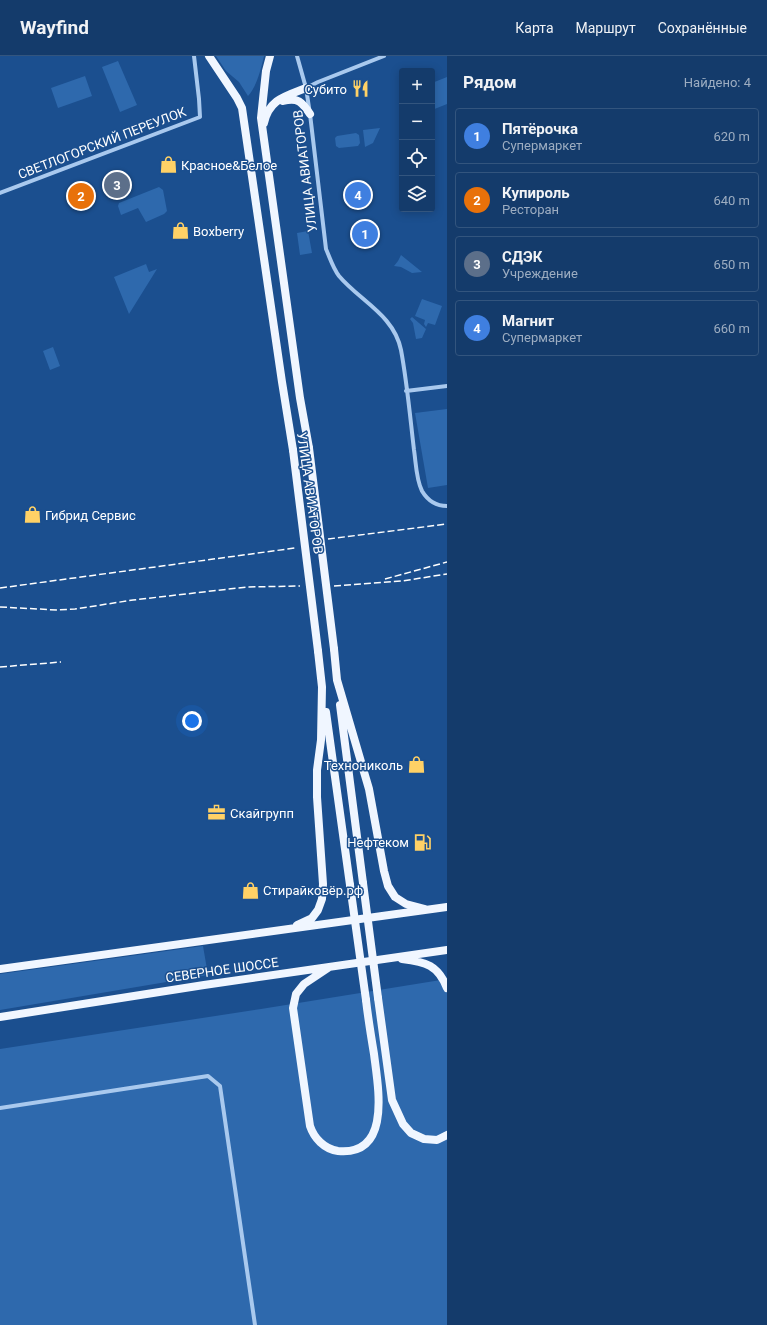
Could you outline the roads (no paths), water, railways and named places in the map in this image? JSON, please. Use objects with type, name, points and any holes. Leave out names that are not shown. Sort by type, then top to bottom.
[{"type":"main road","name":"УЛИЦА АВИАТОРОВ","points":[[209,56],[242,108],[293,450],[322,687],[321,740],[317,770],[317,797],[323,884],[322,899],[318,910],[312,918],[291,928]]},
{"type":"main road","name":"УЛИЦА АВИАТОРОВ","points":[[270,56],[266,71],[262,104],[263,129],[308,448],[337,680],[370,789],[388,886],[395,897],[406,904],[428,910]]},
{"type":"main road","points":[[263,129],[267,113],[272,105],[282,97],[306,88]]},
{"type":"main road","points":[[276,102],[290,99],[295,100],[304,105],[310,114]]},
{"type":"main road","points":[[337,680],[392,1100],[403,1124],[411,1133],[424,1139],[437,1140],[447,1136]]},
{"type":"main road","points":[[322,687],[379,1095],[377,1122],[372,1137],[361,1148],[347,1152],[334,1150],[322,1144],[313,1135],[310,1126],[293,1008],[296,994],[304,984],[331,966]]},
{"type":"main road","points":[[0,969],[447,907]]},
{"type":"main road","name":"СЕВЕРНОЕ ШОССЕ","points":[[0,1017],[331,966],[447,950]]},
{"type":"main road","points":[[390,958],[422,962],[432,966],[440,974],[447,988]]},
{"type":"street","name":"СВЕТЛОГОРСКИЙ ПЕРЕУЛОК","points":[[0,193],[200,117],[194,56]]},
{"type":"street","name":"УЛИЦА АВИАТОРОВ","points":[[296,56],[306,88],[326,249],[335,270],[343,280],[380,312],[390,325],[397,338],[401,348],[416,470],[420,487],[430,501],[438,505],[447,506]]},
{"type":"street","points":[[306,88],[384,56]]},
{"type":"street","points":[[406,391],[447,386]]},
{"type":"street","points":[[0,1108],[208,1076],[220,1086],[255,1325]]},
{"type":"railway","points":[[328,539],[447,524]]},
{"type":"railway","points":[[0,588],[295,548]]},
{"type":"railway","points":[[385,579],[447,562]]},
{"type":"railway","points":[[334,586],[402,581],[447,574]]},
{"type":"railway","points":[[0,607],[57,610],[75,609],[133,600],[247,587],[300,586]]},
{"type":"railway","points":[[0,667],[61,662]]},
{"type":"place","name":"Субито","points":[[360,89]]},
{"type":"place","name":"Красное&Белое","points":[[168,165]]},
{"type":"place","name":"СДЭК","points":[[117,185]]},
{"type":"place","name":"Магнит","points":[[358,195]]},
{"type":"place","name":"Купироль","points":[[81,196]]},
{"type":"place","name":"Boxberry","points":[[180,231]]},
{"type":"place","name":"Пятёрочка","points":[[365,234]]},
{"type":"place","name":"Гибрид Сервис","points":[[32,515]]},
{"type":"place","name":"Технониколь","points":[[416,765]]},
{"type":"place","name":"Скайгрупп","points":[[217,813]]},
{"type":"place","name":"Нефтеком","points":[[422,842]]},
{"type":"place","name":"Стирайковёр.рф","points":[[250,890]]}]
